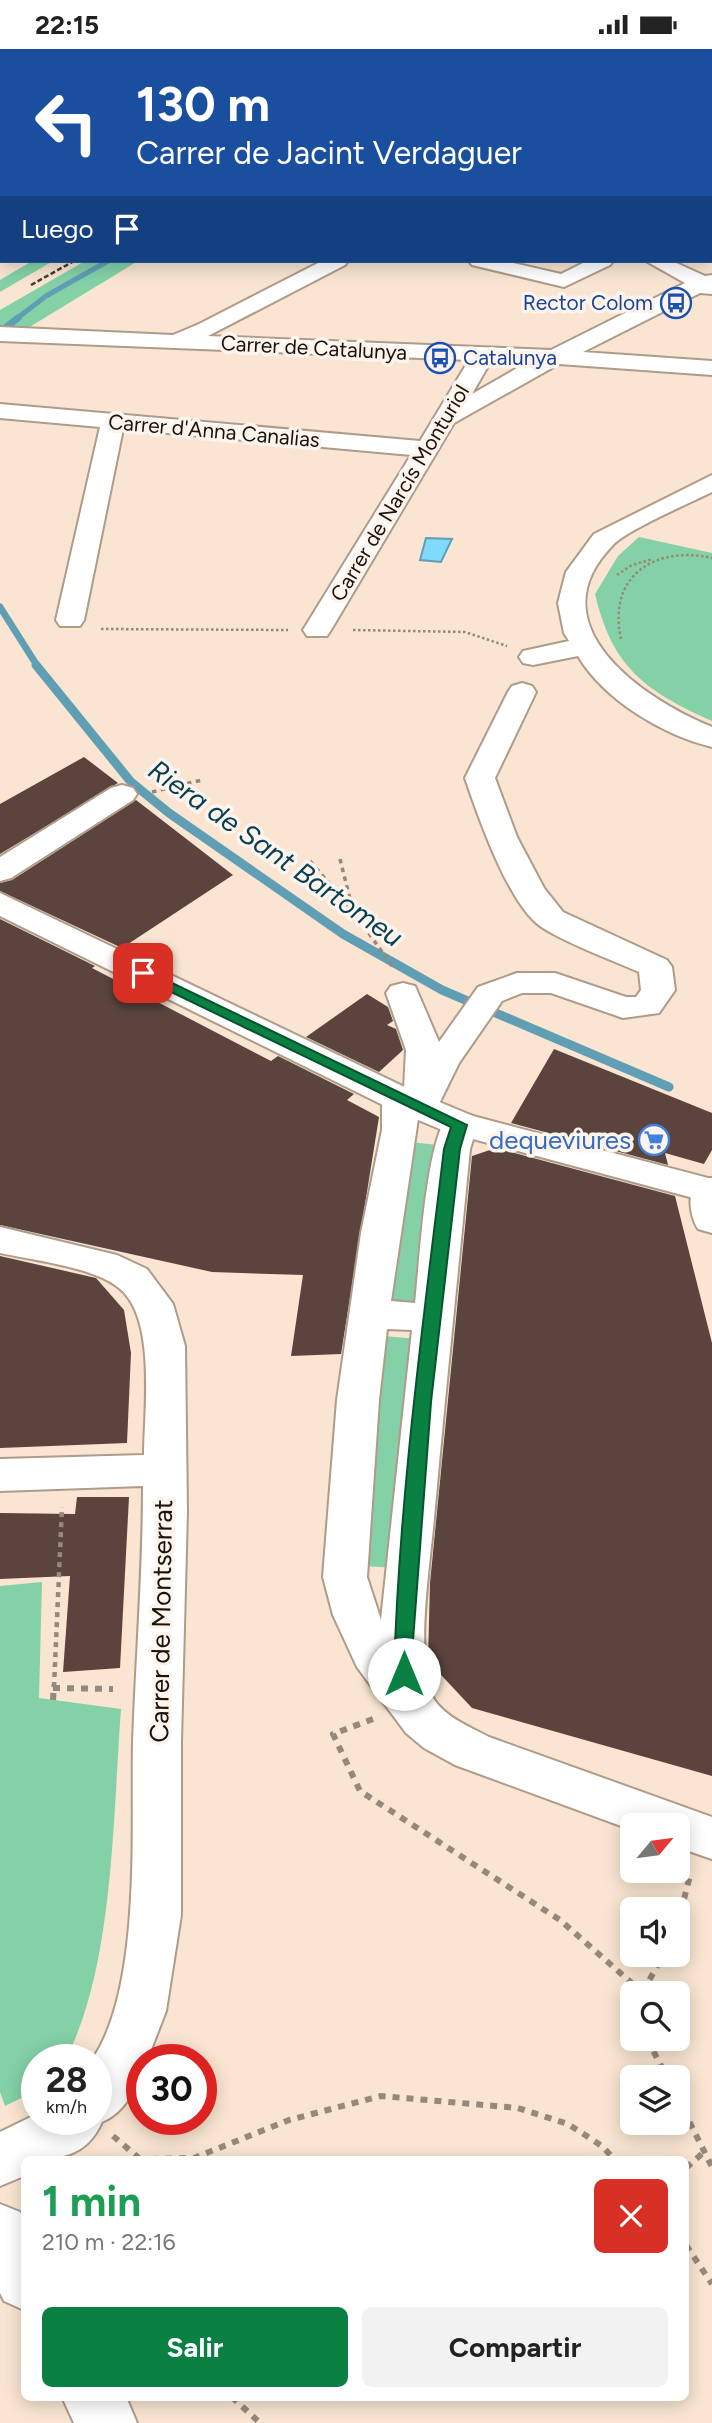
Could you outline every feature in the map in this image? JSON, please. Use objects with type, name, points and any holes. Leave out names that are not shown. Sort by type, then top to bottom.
[{"type":"street","points":[[159,341],[207,329],[334,263]]},
{"type":"street","points":[[488,263],[564,281],[599,263]]},
{"type":"street","points":[[661,263],[709,284]]},
{"type":"street","points":[[445,421],[508,381],[709,284]]},
{"type":"street","name":"Carrer de Catalunya","points":[[11,335],[712,367]]},
{"type":"street","name":"Carrer de Narcís Monturiol","points":[[317,630],[483,356]]},
{"type":"street","name":"Carrer d'Anna Canalias","points":[[0,411],[429,449]]},
{"type":"street","points":[[70,621],[113,422]]},
{"type":"street","points":[[712,482],[603,539],[572,582],[573,625],[582,647],[604,673],[650,708],[712,738]]},
{"type":"street","points":[[533,657],[582,647]]},
{"type":"street","points":[[410,1103],[442,1063],[481,1006],[517,983],[555,983],[623,1008],[647,1006],[658,990],[655,967],[551,919],[529,891],[501,837],[480,778],[522,692]]},
{"type":"street","points":[[0,871],[122,794]]},
{"type":"street","points":[[0,903],[460,1125],[711,1200]]},
{"type":"street","points":[[403,993],[424,1050],[400,1130],[385,1206],[358,1400],[345,1577],[356,1615],[373,1654],[410,1704],[441,1734],[472,1751],[707,1836]]},
{"type":"street","points":[[410,1704],[404,1674],[405,1595],[452,1149],[460,1125]]},
{"type":"street","name":"Carrer de Montserrat","points":[[0,1240],[103,1264],[133,1278],[153,1304],[165,1346],[156,1915],[140,2011],[112,2075]]},
{"type":"street","points":[[371,1314],[433,1318]]},
{"type":"street","points":[[0,1475],[163,1471]]},
{"type":"street","points":[[345,1577],[377,1591],[405,1595]]},
{"type":"street","points":[[0,2160],[53,2135]]},
{"type":"street","points":[[0,2232],[21,2275]]},
{"type":"street","points":[[94,2401],[107,2423]]},
{"type":"path","points":[[612,579],[632,565],[668,555],[712,558]]},
{"type":"path","points":[[626,645],[619,637],[620,608],[626,586],[654,559]]},
{"type":"path","points":[[162,787],[202,780]]},
{"type":"path","points":[[340,859],[353,911]]},
{"type":"path","points":[[310,861],[353,911],[389,960],[403,993]]},
{"type":"path","points":[[53,1700],[64,1474]]},
{"type":"path","points":[[53,1689],[113,1689]]},
{"type":"path","points":[[410,1704],[333,1734],[360,1791],[560,1920],[629,1981]]},
{"type":"path","points":[[687,1897],[707,1836]]},
{"type":"path","points":[[199,2156],[289,2120],[381,2096],[518,2108],[568,2124],[602,2146],[611,2156]]},
{"type":"path","points":[[690,2122],[712,2167]]},
{"type":"path","points":[[689,2165],[705,2151]]},
{"type":"path","points":[[689,2250],[712,2284]]},
{"type":"path","points":[[236,2401],[260,2423]]},
{"type":"green space","points":[[29,263],[50,263],[0,292],[0,280]]},
{"type":"green space","points":[[82,263],[135,263],[23,331],[0,328],[0,310]]},
{"type":"green space","points":[[639,537],[712,553],[712,721],[668,699],[635,674],[611,640],[602,619],[595,594],[618,556]]},
{"type":"green space","points":[[408,1142],[439,1145],[421,1303],[388,1301]]},
{"type":"green space","points":[[383,1336],[419,1339],[400,1568],[360,1566]]},
{"type":"green space","points":[[42,1582],[39,1698],[121,1709],[108,1889],[93,1981],[81,2023],[72,2044],[21,2044],[21,2098],[5,2106],[0,2092],[0,1586]]},
{"type":"water","points":[[426,538],[452,539],[441,562],[420,560]]},
{"type":"building","points":[[84,757],[118,783],[0,854],[0,804]]},
{"type":"building","points":[[136,800],[233,875],[122,948],[0,891],[0,883],[12,880]]},
{"type":"building","points":[[0,919],[95,966],[92,968],[271,1061],[278,1056],[354,1094],[347,1100],[379,1117],[341,1354],[291,1356],[303,1275],[212,1272],[0,1225]]},
{"type":"building","points":[[367,994],[388,1007],[393,1021],[387,1025],[396,1029],[403,1050],[379,1072],[306,1037]]},
{"type":"building","points":[[554,1049],[712,1113],[712,1150],[704,1164],[665,1153],[668,1165],[511,1123]]},
{"type":"building","points":[[496,1148],[675,1196],[712,1343],[712,1776],[472,1708],[428,1661],[430,1583],[472,1156]]},
{"type":"building","points":[[0,1256],[96,1278],[124,1310],[131,1353],[127,1443],[0,1448]]},
{"type":"building","points":[[77,1497],[129,1497],[120,1668],[63,1672],[70,1576],[0,1579],[0,1513],[75,1514]]},
{"type":"waterway","name":"Riera de Sant Bartomeu","points":[[15,320],[46,296],[104,263]]},
{"type":"waterway","name":"Riera de Sant Bartomeu","points":[[0,332],[18,318]]},
{"type":"waterway","name":"Riera de Sant Bartomeu","points":[[0,607],[38,667]]},
{"type":"waterway","name":"Riera de Sant Bartomeu","points":[[36,665],[131,782],[169,813],[343,934],[442,990],[669,1087]]},
{"type":"railway","points":[[31,285],[70,263]]},
{"type":"place","name":"Rector Colom","points":[[676,303]]},
{"type":"place","name":"Catalunya","points":[[440,358]]},
{"type":"place","name":"dequeviures","points":[[654,1140]]},
{"type":"route","points":[[143,973],[400,1099],[460,1125],[452,1149],[423,1402],[405,1595],[404,1674]]}]
